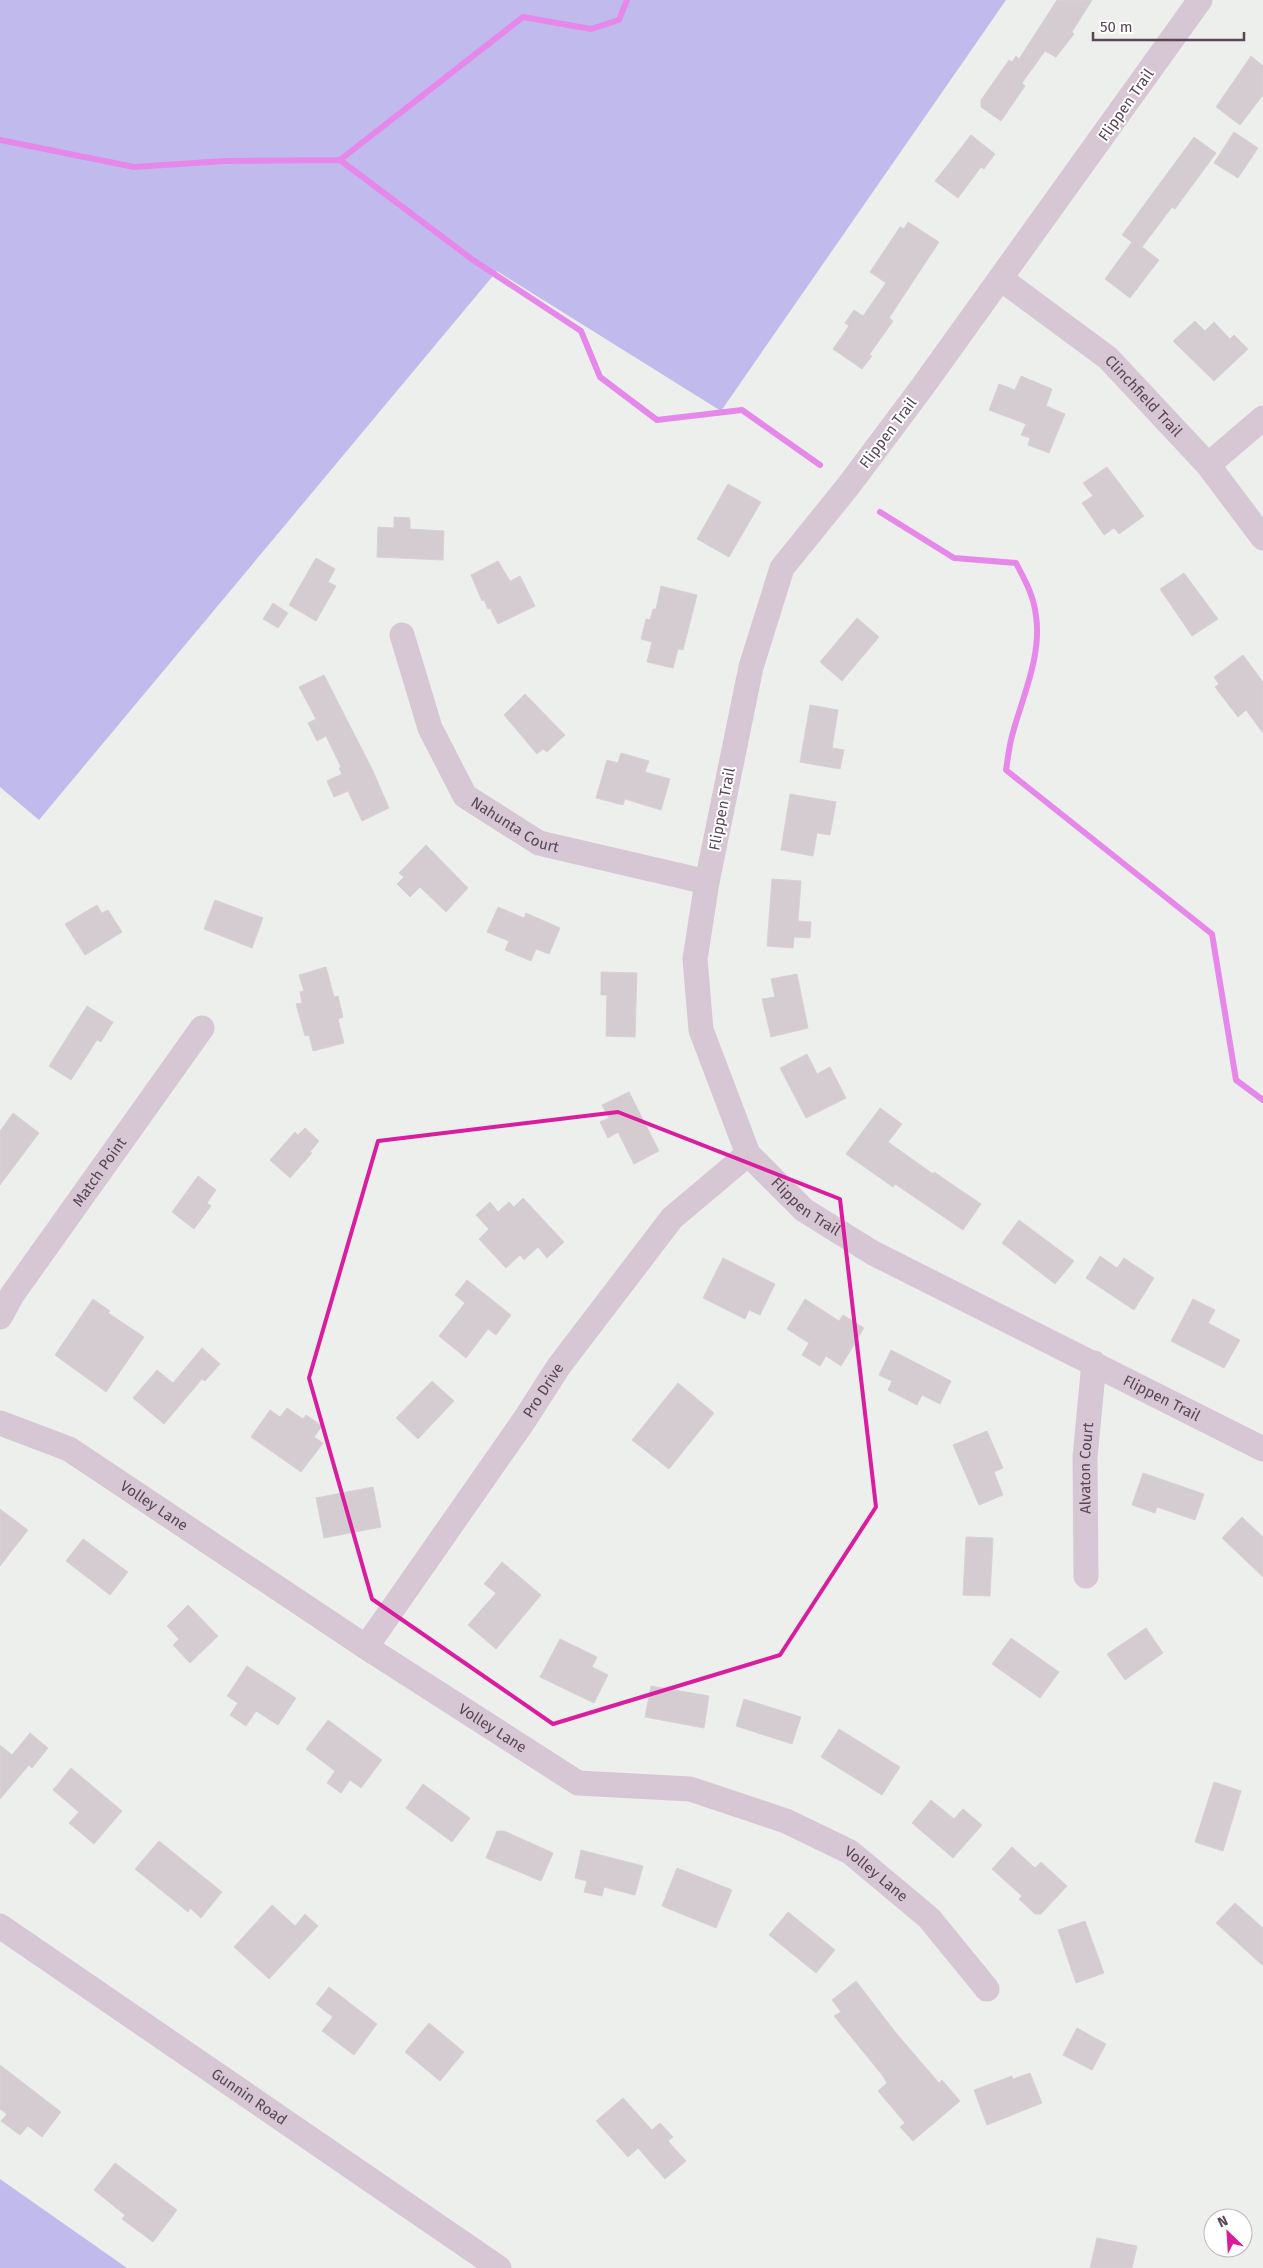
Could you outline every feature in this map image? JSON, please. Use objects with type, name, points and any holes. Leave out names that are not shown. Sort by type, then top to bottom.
[{"type":"street","name":"Flippen Trail","points":[[1200,0],[1000,279],[849,485],[782,568],[751,667],[707,882],[695,959],[701,1030],[748,1154],[804,1210],[873,1253],[1094,1362],[1263,1449]]},
{"type":"street","name":"Clinchfield Trail","points":[[1000,279],[1108,358],[1208,465],[1263,538]]},
{"type":"street","points":[[1208,465],[1263,418]]},
{"type":"street","name":"Nahunta Court","points":[[402,635],[430,728],[465,796],[539,844],[707,882]]},
{"type":"street","name":"Match Point","points":[[0,1317],[12,1295],[202,1028]]},
{"type":"street","name":"Pro Drive","points":[[366,1647],[525,1419],[559,1366],[672,1218],[748,1154]]},
{"type":"street","name":"Alvaton Court","points":[[1086,1576],[1085,1458],[1094,1362]]},
{"type":"street","name":"Volley Lane","points":[[0,1423],[69,1449],[366,1647],[578,1783],[690,1789],[786,1821],[850,1852],[928,1918],[987,1989]]},
{"type":"street","name":"Gunnin Road","points":[[0,1926],[499,2268]]},
{"type":"highlighted area","points":[[618,1112],[840,1199],[876,1507],[780,1655],[553,1724],[372,1599],[309,1378],[378,1141]]},
{"type":"shaded area","points":[[0,0],[1006,0],[721,411],[497,271],[39,820],[0,787]]},
{"type":"shaded area","points":[[0,2179],[127,2268],[0,2268]]},
{"type":"building","points":[[1057,0],[1092,0],[1072,32],[1074,34],[1056,57],[1045,51],[1022,83],[1025,86],[1001,121],[981,107],[981,100],[1009,60],[1012,62],[1016,56],[1019,59]]},
{"type":"building","points":[[1251,56],[1263,66],[1263,95],[1240,125],[1216,107]]},
{"type":"building","points":[[1234,132],[1258,148],[1238,178],[1214,163]]},
{"type":"building","points":[[971,135],[995,154],[984,169],[981,167],[958,198],[935,181]]},
{"type":"building","points":[[1194,137],[1216,153],[1175,209],[1172,207],[1142,247],[1159,260],[1130,298],[1105,279],[1132,242],[1122,235]]},
{"type":"building","points":[[908,222],[939,242],[889,318],[893,321],[869,355],[872,356],[862,369],[833,349],[849,326],[845,323],[854,310],[863,316],[886,283],[870,272],[900,227],[904,229]]},
{"type":"building","points":[[1195,321],[1205,331],[1214,322],[1230,339],[1234,335],[1248,349],[1214,381],[1173,341]]},
{"type":"building","points":[[1021,376],[1052,389],[1046,406],[1065,414],[1049,453],[1028,445],[1030,438],[1021,435],[1026,424],[989,410],[999,384],[1015,390]]},
{"type":"building","points":[[1107,467],[1144,516],[1119,534],[1114,528],[1104,535],[1082,503],[1093,496],[1083,483]]},
{"type":"building","points":[[728,484],[761,502],[729,557],[697,539]]},
{"type":"building","points":[[394,517],[410,518],[410,529],[444,531],[443,560],[377,557],[378,527],[394,528]]},
{"type":"building","points":[[316,558],[335,569],[328,582],[336,586],[316,621],[289,605]]},
{"type":"building","points":[[498,561],[510,581],[520,576],[535,606],[498,624],[490,608],[488,609],[484,600],[482,601],[471,575]]},
{"type":"building","points":[[1184,573],[1218,619],[1192,636],[1160,589]]},
{"type":"building","points":[[661,586],[697,595],[683,650],[678,649],[673,668],[647,662],[652,642],[641,639],[646,619],[650,620],[653,609],[656,609]]},
{"type":"building","points":[[273,603],[288,613],[278,628],[263,619]]},
{"type":"building","points":[[857,618],[879,637],[842,681],[820,662]]},
{"type":"building","points":[[1243,655],[1263,682],[1263,733],[1246,710],[1238,717],[1215,687],[1219,684],[1214,677]]},
{"type":"building","points":[[324,675],[372,769],[389,808],[362,821],[348,791],[334,797],[327,781],[342,774],[339,768],[341,767],[326,736],[317,741],[308,723],[316,719],[299,687]]},
{"type":"building","points":[[525,694],[565,735],[547,752],[543,749],[537,754],[504,715]]},
{"type":"building","points":[[810,705],[838,710],[832,748],[844,750],[840,769],[800,762]]},
{"type":"building","points":[[621,753],[649,761],[645,772],[670,779],[661,810],[625,799],[623,805],[596,798],[607,760],[618,763]]},
{"type":"building","points":[[790,794],[836,802],[830,835],[817,833],[813,856],[781,850]]},
{"type":"building","points":[[426,845],[468,888],[446,912],[420,887],[410,897],[397,884],[404,877],[399,873]]},
{"type":"building","points":[[772,879],[801,881],[798,921],[811,922],[810,938],[794,937],[793,948],[767,946]]},
{"type":"building","points":[[215,900],[263,918],[252,948],[204,929]]},
{"type":"building","points":[[97,905],[102,913],[108,910],[122,932],[85,955],[65,924]]},
{"type":"building","points":[[498,907],[524,918],[526,913],[560,928],[549,954],[536,949],[531,961],[505,950],[509,941],[487,932]]},
{"type":"building","points":[[326,967],[334,997],[338,996],[343,1017],[338,1019],[344,1043],[313,1051],[309,1035],[305,1036],[296,1004],[302,1003],[300,992],[304,991],[299,975]]},
{"type":"building","points":[[601,972],[637,973],[635,1037],[606,1036],[607,995],[601,995]]},
{"type":"building","points":[[797,974],[808,1028],[771,1037],[762,999],[775,997],[771,979]]},
{"type":"building","points":[[87,1006],[113,1022],[101,1042],[97,1040],[71,1080],[49,1066]]},
{"type":"building","points":[[807,1054],[817,1074],[830,1067],[846,1098],[806,1118],[780,1068]]},
{"type":"building","points":[[629,1092],[659,1151],[634,1164],[618,1132],[608,1138],[600,1122],[609,1118],[602,1105]]},
{"type":"building","points":[[880,1108],[902,1124],[888,1142],[933,1174],[934,1172],[981,1204],[963,1230],[895,1184],[893,1187],[846,1154]]},
{"type":"building","points":[[13,1113],[39,1133],[0,1185],[0,1131]]},
{"type":"building","points":[[305,1128],[319,1141],[310,1152],[312,1153],[290,1178],[270,1160],[295,1132],[298,1135]]},
{"type":"building","points":[[198,1176],[216,1190],[207,1203],[211,1206],[194,1229],[172,1212]]},
{"type":"building","points":[[523,1198],[564,1242],[547,1258],[538,1247],[524,1260],[520,1255],[506,1268],[479,1239],[489,1229],[476,1215],[490,1202],[498,1212],[509,1202],[514,1207]]},
{"type":"building","points":[[1019,1220],[1074,1261],[1055,1284],[1002,1243]]},
{"type":"building","points":[[1100,1256],[1117,1268],[1124,1258],[1154,1278],[1134,1310],[1086,1278]]},
{"type":"building","points":[[723,1258],[775,1284],[760,1315],[749,1310],[745,1319],[703,1298]]},
{"type":"building","points":[[467,1280],[511,1315],[496,1335],[488,1329],[466,1358],[439,1336],[465,1303],[455,1295]]},
{"type":"building","points":[[93,1299],[110,1311],[108,1313],[144,1337],[106,1392],[55,1355]]},
{"type":"building","points":[[805,1299],[839,1321],[843,1315],[864,1328],[841,1366],[826,1356],[820,1366],[802,1355],[809,1343],[787,1329]]},
{"type":"building","points":[[1193,1299],[1215,1310],[1208,1323],[1240,1340],[1224,1368],[1171,1341]]},
{"type":"building","points":[[202,1348],[220,1364],[205,1381],[202,1379],[164,1424],[133,1398],[157,1370],[173,1383]]},
{"type":"building","points":[[891,1350],[951,1381],[940,1404],[922,1395],[917,1405],[888,1390],[892,1381],[879,1375]]},
{"type":"building","points":[[432,1381],[454,1401],[418,1439],[396,1418]]},
{"type":"building","points":[[678,1383],[714,1413],[669,1469],[632,1440]]},
{"type":"building","points":[[287,1408],[303,1419],[306,1415],[322,1426],[314,1437],[323,1443],[301,1472],[251,1437],[270,1410],[280,1417]]},
{"type":"building","points":[[987,1431],[1003,1468],[994,1472],[1003,1495],[979,1505],[953,1445]]},
{"type":"building","points":[[1143,1473],[1204,1494],[1195,1520],[1157,1507],[1155,1513],[1132,1505]]},
{"type":"building","points":[[373,1487],[381,1527],[324,1538],[316,1498]]},
{"type":"building","points":[[0,1509],[28,1530],[0,1566]]},
{"type":"building","points":[[1242,1517],[1263,1537],[1263,1577],[1222,1538]]},
{"type":"building","points":[[966,1537],[993,1538],[990,1596],[963,1595]]},
{"type":"building","points":[[83,1539],[128,1572],[110,1595],[66,1561]]},
{"type":"building","points":[[502,1562],[541,1595],[496,1649],[468,1625],[496,1593],[484,1584]]},
{"type":"building","points":[[188,1605],[218,1636],[190,1663],[173,1645],[179,1639],[167,1626]]},
{"type":"building","points":[[1146,1628],[1163,1653],[1125,1680],[1107,1654]]},
{"type":"building","points":[[1011,1638],[1059,1672],[1040,1698],[992,1664]]},
{"type":"building","points":[[560,1639],[597,1657],[592,1667],[608,1675],[594,1703],[540,1677]]},
{"type":"building","points":[[247,1666],[296,1698],[278,1725],[256,1711],[246,1726],[230,1715],[238,1703],[227,1696]]},
{"type":"building","points":[[651,1686],[709,1696],[704,1728],[645,1717]]},
{"type":"building","points":[[744,1699],[801,1717],[792,1744],[736,1726]]},
{"type":"building","points":[[328,1720],[382,1760],[361,1788],[350,1780],[341,1793],[327,1783],[335,1771],[306,1749]]},
{"type":"building","points":[[839,1729],[900,1767],[882,1795],[821,1757]]},
{"type":"building","points":[[30,1733],[48,1748],[32,1768],[29,1765],[0,1799],[0,1745],[12,1755]]},
{"type":"building","points":[[71,1768],[122,1811],[94,1844],[69,1823],[79,1812],[53,1790]]},
{"type":"building","points":[[1214,1782],[1241,1791],[1223,1851],[1195,1842]]},
{"type":"building","points":[[423,1784],[470,1818],[452,1842],[406,1808]]},
{"type":"building","points":[[931,1800],[954,1819],[963,1809],[982,1825],[953,1858],[912,1823]]},
{"type":"building","points":[[497,1831],[504,1831],[553,1853],[541,1881],[486,1858]]},
{"type":"building","points":[[159,1841],[222,1892],[201,1918],[190,1908],[188,1912],[135,1869]]},
{"type":"building","points":[[1012,1847],[1035,1868],[1041,1862],[1067,1886],[1041,1914],[1035,1914],[1019,1899],[1022,1896],[992,1869]]},
{"type":"building","points":[[581,1850],[643,1866],[635,1895],[604,1887],[602,1896],[584,1892],[587,1881],[575,1878]]},
{"type":"building","points":[[677,1868],[732,1890],[716,1928],[662,1906]]},
{"type":"building","points":[[1235,1903],[1263,1928],[1263,1966],[1216,1923]]},
{"type":"building","points":[[272,1905],[295,1926],[305,1914],[318,1926],[269,1979],[234,1947]]},
{"type":"building","points":[[788,1912],[835,1950],[816,1973],[769,1935]]},
{"type":"building","points":[[1085,1921],[1104,1973],[1076,1983],[1058,1930]]},
{"type":"building","points":[[856,1981],[896,2033],[939,2083],[942,2080],[960,2101],[913,2141],[900,2127],[905,2123],[878,2091],[887,2083],[883,2076],[834,2016],[841,2012],[832,2000]]},
{"type":"building","points":[[329,1987],[377,2024],[354,2055],[322,2031],[333,2017],[316,2004]]},
{"type":"building","points":[[429,2023],[464,2052],[440,2081],[405,2052]]},
{"type":"building","points":[[1077,2028],[1106,2044],[1092,2070],[1063,2055]]},
{"type":"building","points":[[0,2065],[61,2112],[42,2137],[28,2126],[20,2135],[1,2121],[7,2114],[0,2109]]},
{"type":"building","points":[[1030,2073],[1042,2103],[987,2125],[974,2090],[1012,2076],[1013,2079]]},
{"type":"building","points":[[623,2098],[652,2130],[660,2123],[673,2137],[668,2141],[686,2161],[665,2179],[638,2148],[628,2157],[596,2121]]},
{"type":"building","points":[[115,2163],[177,2210],[153,2242],[122,2219],[125,2215],[94,2190]]},
{"type":"building","points":[[1097,2238],[1137,2246],[1132,2268],[1090,2268]]},
{"type":"waterway","points":[[0,140],[134,167],[225,161],[340,160],[523,17],[591,29],[619,20],[627,0]]},
{"type":"waterway","points":[[340,160],[473,260],[581,331],[600,377],[657,420],[742,410],[820,465]]},
{"type":"waterway","points":[[880,512],[954,558],[1016,563],[1029,588],[1036,616],[1037,631],[1034,662],[1012,736],[1006,770],[1212,934],[1236,1080],[1263,1100]]}]
